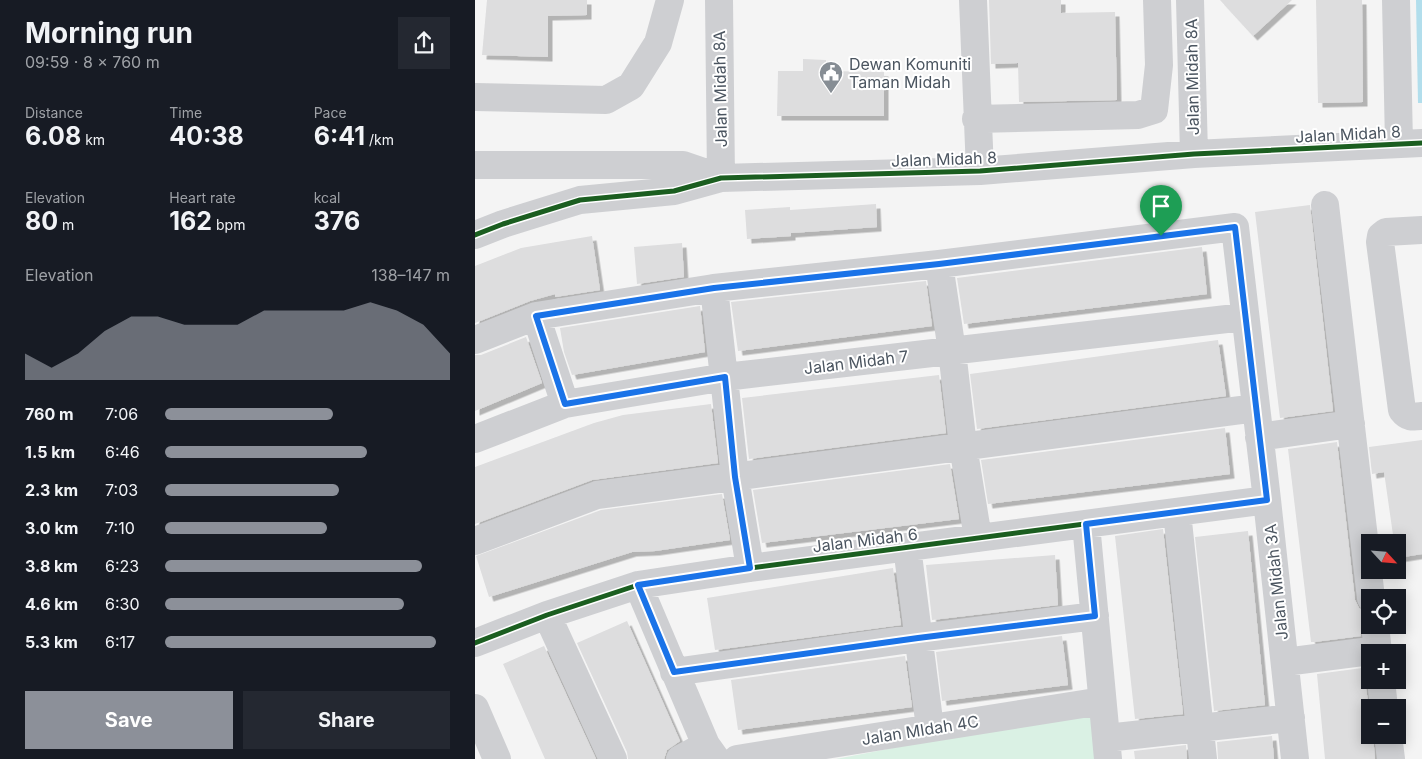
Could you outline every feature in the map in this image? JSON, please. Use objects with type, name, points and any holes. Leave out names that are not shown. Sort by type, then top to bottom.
[{"type":"street","points":[[475,97],[605,100],[631,86],[658,43],[670,0]]},
{"type":"street","name":"Jalan Midah 8A","points":[[719,0],[721,178]]},
{"type":"street","points":[[973,0],[980,171]]},
{"type":"street","points":[[977,119],[1138,115],[1154,110],[1159,65],[1157,0]]},
{"type":"street","name":"Jalan Midah 8A","points":[[1191,0],[1194,154]]},
{"type":"street","points":[[1396,0],[1410,143]]},
{"type":"street","name":"Jalan Midah 8","points":[[475,235],[503,224],[580,200],[673,191],[721,178],[980,171],[1194,154],[1410,143]]},
{"type":"street","name":"Jalan Midah 8","points":[[475,165],[683,165],[721,178]]},
{"type":"street","points":[[1325,205],[1370,589]]},
{"type":"street","name":"Jalan Midah 3A","points":[[939,264],[1235,227],[1295,759]]},
{"type":"street","points":[[1422,230],[1386,232],[1381,236],[1380,242],[1402,410],[1406,415],[1412,417],[1422,416]]},
{"type":"street","points":[[475,340],[536,316],[714,288],[939,264],[952,351],[963,446],[978,538]]},
{"type":"street","points":[[714,288],[735,477],[750,568]]},
{"type":"street","points":[[536,316],[565,404]]},
{"type":"street","name":"Jalan Midah 7","points":[[475,439],[565,404],[725,377],[1244,317]]},
{"type":"street","points":[[475,541],[597,495],[1256,408]]},
{"type":"street","points":[[1259,437],[1351,424]]},
{"type":"street","name":"Jalan Midah 6","points":[[475,642],[547,615],[638,585],[750,568],[1267,500]]},
{"type":"street","points":[[1177,512],[1203,759]]},
{"type":"street","points":[[1086,524],[1107,749],[1199,727],[1291,718]]},
{"type":"street","points":[[907,547],[930,728]]},
{"type":"street","points":[[638,585],[674,672],[711,752],[680,759]]},
{"type":"street","points":[[547,615],[613,759]]},
{"type":"street","points":[[674,672],[918,638],[1095,616]]},
{"type":"street","points":[[1285,662],[1377,643]]},
{"type":"street","name":"Jalan MIdah 4C","points":[[737,759],[1102,701]]},
{"type":"street","points":[[475,708],[480,736],[497,759]]},
{"type":"street","points":[[1389,744],[1391,759]]},
{"type":"green space","points":[[1096,709],[1098,759],[836,759]]},
{"type":"water","points":[[1416,0],[1422,0],[1422,103],[1418,103]]},
{"type":"building","points":[[487,0],[587,0],[587,15],[548,16],[548,57],[482,55]]},
{"type":"building","points":[[989,0],[1061,0],[1061,13],[1115,12],[1117,100],[1019,102],[1018,63],[991,64]]},
{"type":"building","points":[[1220,0],[1292,0],[1253,36]]},
{"type":"building","points":[[1316,0],[1362,0],[1363,102],[1318,103]]},
{"type":"building","name":"Dewan Komuniti Taman Midah","points":[[803,59],[826,60],[826,71],[884,72],[884,116],[777,116],[778,71],[803,71]]},
{"type":"building","points":[[876,204],[877,227],[791,233],[791,236],[747,239],[745,210],[790,207],[790,210]]},
{"type":"building","points":[[1310,205],[1333,411],[1280,418],[1255,212]]},
{"type":"building","points":[[592,236],[600,290],[555,297],[555,294],[530,301],[475,323],[475,266],[521,248]]},
{"type":"building","points":[[682,243],[684,277],[637,284],[634,247]]},
{"type":"building","points":[[1202,247],[1207,294],[964,324],[957,278]]},
{"type":"building","points":[[926,281],[932,326],[738,351],[731,302]]},
{"type":"building","points":[[700,306],[705,352],[572,375],[564,352],[560,328]]},
{"type":"building","points":[[526,337],[542,383],[475,411],[475,355],[481,355]]},
{"type":"building","points":[[1218,340],[1226,396],[977,429],[970,374]]},
{"type":"building","points":[[939,375],[946,433],[749,459],[742,398]]},
{"type":"building","points":[[711,404],[718,463],[592,480],[475,524],[475,467],[594,423],[623,415]]},
{"type":"building","points":[[1225,428],[1230,474],[988,504],[981,460]]},
{"type":"building","points":[[1422,440],[1422,554],[1406,557],[1406,534],[1393,534],[1384,472],[1372,474],[1369,447]]},
{"type":"building","points":[[1337,442],[1355,600],[1361,609],[1361,636],[1311,642],[1288,449]]},
{"type":"building","points":[[950,464],[959,519],[762,543],[753,490]]},
{"type":"building","points":[[722,494],[730,540],[655,551],[632,552],[489,597],[476,556],[601,510]]},
{"type":"building","points":[[1163,529],[1183,714],[1135,719],[1115,536]]},
{"type":"building","points":[[1248,531],[1265,705],[1214,711],[1195,537]]},
{"type":"building","points":[[1055,555],[1058,605],[932,620],[926,565]]},
{"type":"building","points":[[893,568],[901,625],[715,650],[707,598]]},
{"type":"building","points":[[627,621],[680,741],[667,750],[664,759],[628,759],[627,752],[577,643]]},
{"type":"building","points":[[1062,636],[1068,685],[942,701],[936,652]]},
{"type":"building","points":[[544,646],[596,759],[545,759],[503,664]]},
{"type":"building","points":[[905,656],[912,707],[738,730],[731,680]]},
{"type":"building","points":[[1361,668],[1361,689],[1366,689],[1368,699],[1361,699],[1361,744],[1374,744],[1375,759],[1325,759],[1317,674]]},
{"type":"building","points":[[1272,736],[1274,759],[1218,759],[1217,742]]},
{"type":"building","points":[[1186,745],[1187,759],[1135,759],[1134,751]]},
{"type":"cycle path","points":[[475,235],[503,224],[580,200],[674,191],[721,178],[980,171],[1194,154],[1422,143]]},
{"type":"cycle path","points":[[475,643],[547,615],[638,585],[750,568],[1267,500]]},
{"type":"place","name":"Dewan Komuniti Taman Midah","points":[[831,94]]},
{"type":"route","points":[[1235,227],[1244,317],[1267,500],[1086,524],[1095,616],[918,638],[674,672],[638,585],[750,568],[735,477],[725,377],[565,404],[536,316],[714,288],[939,264],[1161,236],[1235,227]]}]
